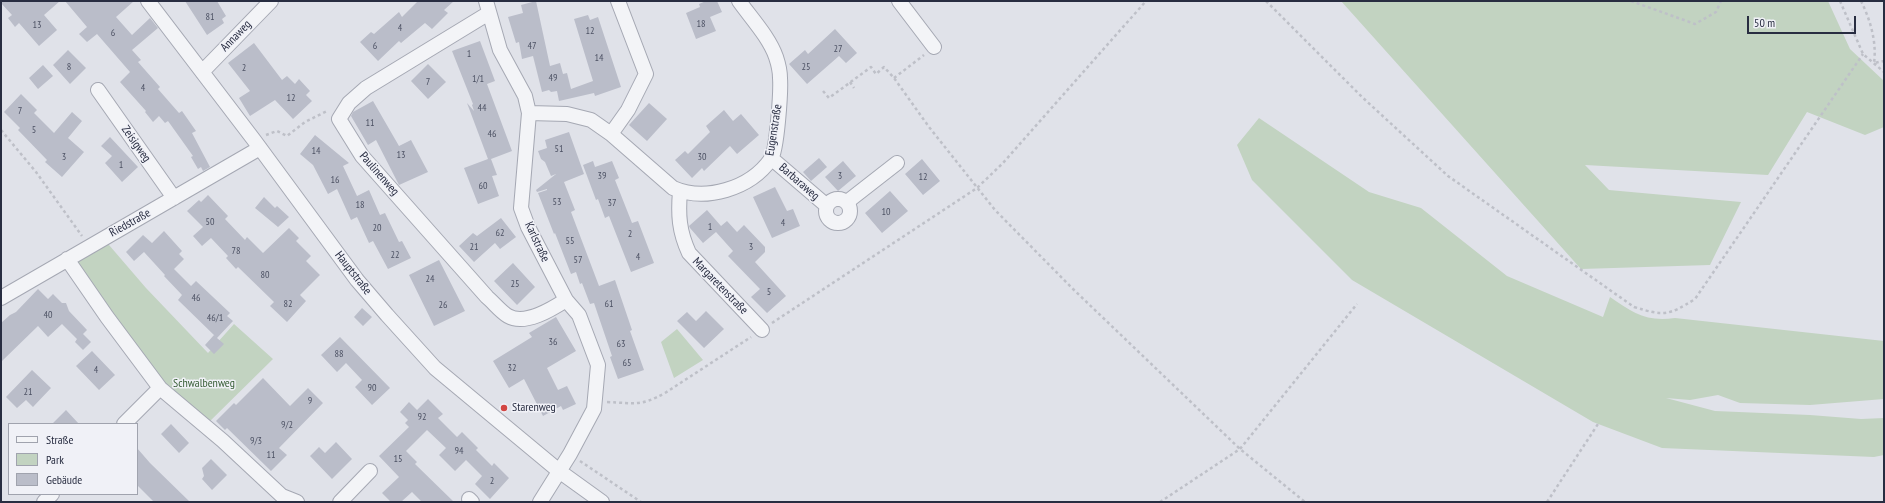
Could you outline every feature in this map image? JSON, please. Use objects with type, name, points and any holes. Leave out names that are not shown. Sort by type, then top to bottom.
[{"type":"street","name":"Hauptstraße","points":[[148,1],[257,144],[356,280],[435,368],[559,471],[602,502]]},
{"type":"street","name":"Annaweg","points":[[202,72],[271,1]]},
{"type":"street","points":[[611,134],[628,110],[646,74],[618,1]]},
{"type":"street","name":"Eugenstraße","points":[[529,113],[566,114],[591,120],[611,134],[673,188],[680,191],[689,193],[718,193],[737,187],[758,172],[771,158],[778,121],[780,77],[775,56],[765,38],[739,1]]},
{"type":"street","points":[[899,1],[934,47]]},
{"type":"street","points":[[340,119],[349,103],[366,88],[488,7]]},
{"type":"street","name":"Karlstraße","points":[[488,7],[500,50],[525,96],[529,113],[521,208],[528,226],[566,300],[579,315],[598,365],[594,409],[570,454],[559,471]]},
{"type":"street","name":"Zeisigweg","points":[[98,90],[174,198]]},
{"type":"street","name":"Paulinenweg","points":[[340,119],[362,156],[487,297],[509,317],[529,319],[550,310],[566,300]]},
{"type":"street","name":"Riedstraße","points":[[1,298],[88,246],[174,198],[257,144]]},
{"type":"street","name":"Barbaraweg","points":[[771,158],[827,206]]},
{"type":"street","points":[[847,202],[897,163]]},
{"type":"street","name":"Margaretenstraße","points":[[680,191],[678,215],[682,239],[689,253],[762,330]]},
{"type":"street","name":"Barbaraweg","points":[[836,199],[847,202],[851,209],[847,220],[839,224],[828,218],[826,215],[827,206],[836,199]]},
{"type":"street","points":[[67,259],[128,347],[160,388],[222,441],[282,496],[297,502]]},
{"type":"street","points":[[125,423],[160,388]]},
{"type":"street","points":[[340,502],[370,471]]},
{"type":"street","points":[[540,502],[559,471]]},
{"type":"path","points":[[595,401],[635,405],[650,401],[665,393],[977,188],[1002,163],[1146,1]]},
{"type":"path","points":[[1266,1],[1362,96],[1448,176],[1634,307],[1658,314],[1677,310],[1695,299],[1863,54]]},
{"type":"path","points":[[1270,5],[1274,1]]},
{"type":"path","points":[[1631,1],[1695,24],[1716,12],[1721,1]]},
{"type":"path","points":[[1840,1],[1863,54],[1884,72]]},
{"type":"path","points":[[1861,1],[1872,33],[1875,52],[1874,63]]},
{"type":"path","points":[[1874,63],[1884,61]]},
{"type":"path","points":[[894,78],[914,63]]},
{"type":"path","points":[[823,91],[829,98],[871,67],[876,74],[884,68],[894,78],[929,127],[994,210],[1073,289],[1240,449],[1304,502]]},
{"type":"path","points":[[850,82],[854,88]]},
{"type":"path","points":[[257,144],[277,131],[287,136],[305,122],[326,110],[340,119]]},
{"type":"path","points":[[1,130],[72,220],[88,246]]},
{"type":"path","points":[[1160,502],[1240,449],[1357,304]]},
{"type":"path","points":[[1547,502],[1598,424]]},
{"type":"path","points":[[570,454],[640,502]]},
{"type":"green space","points":[[1341,1],[1828,1],[1850,49],[1884,81],[1884,127],[1865,135],[1807,112],[1768,175],[1585,165],[1609,190],[1741,202],[1710,265],[1581,269]]},
{"type":"green space","points":[[1259,118],[1369,192],[1421,208],[1507,276],[1603,317],[1610,297],[1633,312],[1656,319],[1675,318],[1884,341],[1884,399],[1810,405],[1740,403],[1718,395],[1690,400],[1666,398],[1715,411],[1810,415],[1861,419],[1884,418],[1884,455],[1874,457],[1662,448],[1593,422],[1352,280],[1252,180],[1237,145]]},
{"type":"green space","name":"Schwalbenweg","points":[[103,238],[146,288],[208,353],[234,324],[273,359],[205,426],[160,388],[67,259]]},
{"type":"green space","points":[[677,329],[703,360],[674,378],[661,342]]},
{"type":"building","points":[[1,1],[60,1],[44,15],[57,30],[39,46],[19,23],[15,27],[8,18],[12,15],[1,3]]},
{"type":"building","points":[[65,1],[134,1],[116,17],[132,35],[150,18],[158,28],[132,50],[141,60],[138,62],[160,87],[158,89],[179,113],[182,111],[196,131],[192,133],[210,167],[203,171],[201,167],[198,169],[191,157],[193,156],[168,121],[165,123],[159,116],[153,122],[145,112],[146,111],[120,82],[130,72],[97,34],[87,42],[79,34],[87,27]]},
{"type":"building","points":[[185,1],[217,1],[226,16],[222,19],[224,23],[207,35]]},
{"type":"building","points":[[418,1],[454,1],[444,10],[448,13],[432,29],[425,23],[401,43],[399,41],[378,61],[360,42],[371,32],[374,34],[399,12],[402,17]]},
{"type":"building","points":[[536,1],[550,66],[560,63],[563,74],[567,73],[571,89],[593,81],[574,19],[588,15],[590,20],[598,17],[621,87],[595,96],[594,93],[559,101],[557,91],[551,92],[549,90],[542,92],[533,56],[522,59],[519,42],[516,43],[508,17],[523,13],[521,5]]},
{"type":"building","points":[[706,1],[717,1],[722,12],[710,17],[716,31],[696,39],[686,13],[700,7],[699,4]]},
{"type":"building","points":[[835,29],[857,53],[846,63],[839,56],[807,84],[789,64],[805,50],[808,54]]},
{"type":"building","points":[[480,41],[495,81],[487,84],[512,151],[491,159],[497,175],[492,176],[499,196],[478,204],[464,168],[488,159],[467,103],[474,111],[473,104],[452,51]]},
{"type":"building","points":[[254,43],[282,80],[287,76],[295,84],[299,79],[310,91],[306,95],[312,101],[293,119],[275,100],[250,116],[239,98],[250,91],[228,63]]},
{"type":"building","points":[[68,50],[86,68],[70,84],[53,65]]},
{"type":"building","points":[[428,64],[446,82],[428,99],[411,81]]},
{"type":"building","points":[[43,65],[53,76],[38,89],[29,78]]},
{"type":"building","points":[[21,94],[37,110],[34,113],[54,133],[72,112],[82,121],[68,138],[84,152],[62,177],[45,162],[47,160],[18,130],[20,128],[4,112]]},
{"type":"building","points":[[373,101],[399,146],[411,140],[428,172],[399,185],[376,140],[368,145],[351,116],[353,112]]},
{"type":"building","points":[[649,103],[667,119],[647,141],[629,125]]},
{"type":"building","points":[[724,110],[733,121],[741,114],[759,135],[737,154],[730,146],[704,171],[702,168],[692,178],[675,160],[685,151],[688,154],[710,132],[706,126]]},
{"type":"building","points":[[569,132],[584,174],[564,182],[575,210],[571,212],[599,286],[615,280],[632,330],[630,331],[644,370],[618,379],[610,357],[612,356],[594,303],[590,304],[576,272],[571,274],[538,193],[547,189],[537,192],[536,190],[556,174],[551,176],[538,151],[547,148],[545,140]]},
{"type":"building","points":[[315,135],[349,163],[343,166],[357,196],[369,190],[380,215],[385,213],[399,242],[402,241],[411,258],[388,269],[373,241],[369,243],[357,217],[351,220],[337,189],[328,194],[313,165],[300,154]]},
{"type":"building","points":[[110,137],[138,167],[122,182],[105,163],[112,156],[101,146]]},
{"type":"building","points":[[819,158],[827,167],[811,181],[803,172]]},
{"type":"building","points":[[922,159],[940,181],[923,195],[905,174]]},
{"type":"building","points":[[593,161],[595,167],[612,161],[619,178],[615,180],[632,223],[638,221],[654,263],[631,272],[609,216],[605,218],[598,199],[596,200],[583,165]]},
{"type":"building","points":[[843,161],[856,176],[838,191],[825,177]]},
{"type":"building","points":[[775,187],[787,211],[793,209],[800,226],[772,238],[753,197]]},
{"type":"building","points":[[890,191],[908,211],[882,233],[865,213]]},
{"type":"building","points":[[208,195],[228,216],[225,219],[245,240],[247,237],[263,253],[289,228],[299,238],[296,241],[311,256],[306,261],[320,275],[300,295],[306,301],[287,322],[270,306],[274,302],[238,267],[236,269],[226,258],[228,256],[211,238],[202,246],[193,236],[203,227],[187,211],[199,200],[201,202]]},
{"type":"building","points":[[264,197],[275,208],[277,206],[289,217],[278,227],[255,208]]},
{"type":"building","points":[[707,210],[721,226],[727,221],[737,232],[744,225],[765,247],[765,252],[755,262],[786,296],[767,313],[751,297],[760,289],[728,256],[733,251],[716,232],[703,243],[690,228],[689,226]]},
{"type":"building","points":[[501,218],[516,237],[500,249],[495,243],[474,262],[459,246],[473,233],[477,236]]},
{"type":"building","points":[[164,231],[182,251],[179,254],[184,259],[174,269],[191,286],[196,281],[230,313],[227,316],[233,321],[217,338],[224,344],[214,354],[205,345],[214,335],[178,300],[182,295],[164,276],[165,275],[144,252],[134,261],[126,252],[143,235],[152,243]]},
{"type":"building","points":[[439,260],[465,311],[434,326],[409,275]]},
{"type":"building","points":[[513,263],[535,287],[517,305],[494,281]]},
{"type":"building","points":[[38,289],[48,299],[53,294],[62,303],[66,303],[69,311],[87,330],[83,334],[91,342],[83,350],[75,342],[77,339],[62,324],[48,337],[38,326],[1,362],[1,323],[16,312]]},
{"type":"building","points":[[362,308],[372,317],[363,326],[354,317]]},
{"type":"building","points":[[706,311],[724,329],[704,348],[677,321],[687,312],[696,321]]},
{"type":"building","points":[[556,317],[576,351],[547,368],[558,390],[567,386],[576,404],[563,410],[561,406],[543,416],[524,379],[509,388],[493,361],[532,337],[529,333]]},
{"type":"building","points":[[340,337],[390,388],[372,405],[355,387],[362,380],[346,363],[337,372],[321,355]]},
{"type":"building","points":[[92,351],[115,375],[99,390],[76,366]]},
{"type":"building","points":[[32,370],[51,388],[33,407],[26,400],[17,408],[6,397]]},
{"type":"building","points":[[263,378],[290,406],[308,388],[323,403],[279,448],[287,455],[271,471],[227,428],[225,430],[216,421],[234,403],[236,405]]},
{"type":"building","points":[[428,399],[443,414],[438,418],[457,437],[462,432],[478,448],[476,450],[492,466],[494,463],[509,478],[490,499],[475,484],[482,476],[466,460],[455,471],[439,455],[446,448],[427,430],[406,451],[417,462],[415,464],[454,502],[422,502],[412,492],[401,502],[391,502],[382,493],[399,477],[379,456],[409,427],[405,423],[408,420],[400,412],[409,402],[417,410]]},
{"type":"building","points":[[66,410],[78,423],[53,423]]},
{"type":"building","points":[[171,424],[189,443],[179,453],[161,434]]},
{"type":"building","points":[[336,442],[352,459],[332,479],[310,456],[319,447],[325,453]]},
{"type":"building","points":[[138,449],[190,502],[154,502],[138,486]]},
{"type":"building","points":[[211,459],[227,475],[212,490],[202,479],[204,476],[202,468]]},
{"type":"place","name":"Starenweg","points":[[504,408]]}]
